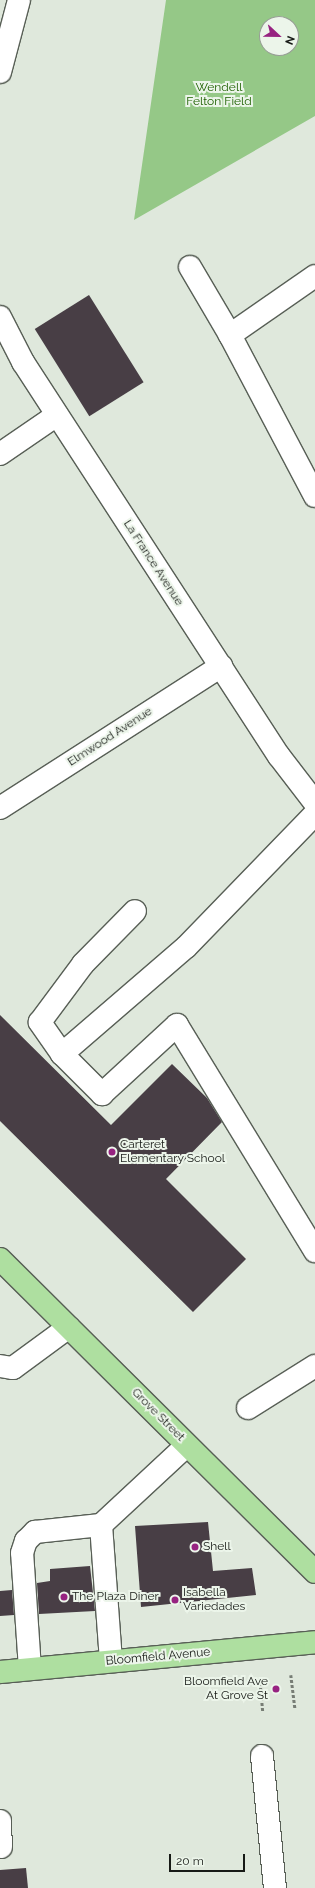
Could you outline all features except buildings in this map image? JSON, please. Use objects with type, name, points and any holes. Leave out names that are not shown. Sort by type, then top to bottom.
[{"type":"main road","name":"Grove Street","points":[[0,1259],[315,1572]]},
{"type":"main road","name":"Bloomfield Avenue","points":[[0,1672],[315,1642]]},
{"type":"street","points":[[0,72],[19,0]]},
{"type":"street","points":[[190,267],[230,335],[315,496]]},
{"type":"street","points":[[230,335],[315,276]]},
{"type":"street","name":"La France Avenue","points":[[0,317],[23,362],[279,756],[315,803]]},
{"type":"street","points":[[0,454],[57,414]]},
{"type":"street","name":"Elmwood Avenue","points":[[0,808],[221,666]]},
{"type":"street","points":[[62,1054],[186,947],[315,814]]},
{"type":"street","points":[[135,911],[83,964],[40,1022],[62,1054],[102,1094],[177,1025],[315,1251]]},
{"type":"street","points":[[0,1366],[13,1368],[68,1327]]},
{"type":"street","points":[[248,1408],[315,1366]]},
{"type":"street","points":[[30,1669],[22,1553],[26,1541],[35,1532],[101,1525],[187,1445]]},
{"type":"street","points":[[101,1525],[111,1661]]},
{"type":"street","points":[[262,1756],[275,1888]]},
{"type":"street","points":[[0,1821],[1,1847]]},
{"type":"path","points":[[291,1675],[295,1709]]},
{"type":"path","points":[[260,1678],[263,1712]]},
{"type":"green space","name":"Wendell Felton Field","points":[[166,0],[315,0],[315,116],[134,220]]},
{"type":"place","name":"Carteret Elementary School","points":[[112,1152]]},
{"type":"place","name":"Shell","points":[[195,1547]]},
{"type":"place","name":"The Plaza Diner","points":[[64,1597]]},
{"type":"place","name":"Isabella Variedades","points":[[175,1600]]},
{"type":"place","name":"Bloomfield Ave At Grove St","points":[[276,1689]]}]
